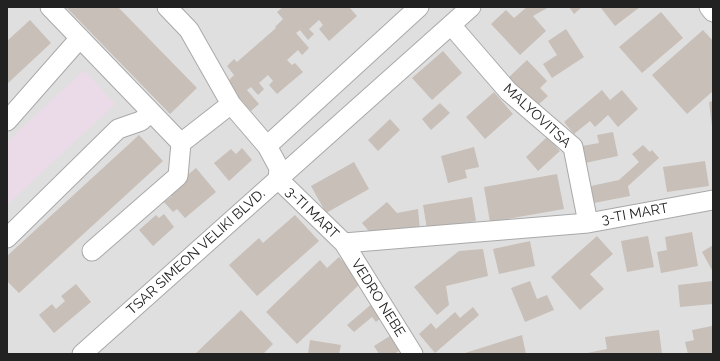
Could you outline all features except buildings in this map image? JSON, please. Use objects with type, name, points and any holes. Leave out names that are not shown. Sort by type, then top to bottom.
[{"type":"street","points":[[50,7],[181,143]]},
{"type":"street","name":"3-TI MART","points":[[166,7],[188,30],[231,104],[267,146],[279,168],[278,179],[344,243],[588,223],[713,200]]},
{"type":"street","points":[[267,146],[419,7]]},
{"type":"street","points":[[709,7],[713,12]]},
{"type":"street","name":"TSAR SIMEON VELIKI BLVD.","points":[[82,354],[451,25],[468,8]]},
{"type":"street","name":"MALYOVITSA","points":[[451,25],[508,91],[573,147],[588,223]]},
{"type":"street","points":[[7,121],[80,38]]},
{"type":"street","points":[[92,251],[178,176],[181,143],[231,104]]},
{"type":"street","points":[[7,238],[118,129],[141,121],[151,112]]},
{"type":"street","name":"VEDRO NEBE","points":[[344,243],[413,354]]},
{"type":"shaded area","points":[[7,7],[713,7],[713,354],[7,354]]},
{"type":"shaded area","points":[[84,70],[115,104],[7,205],[7,142]]}]
